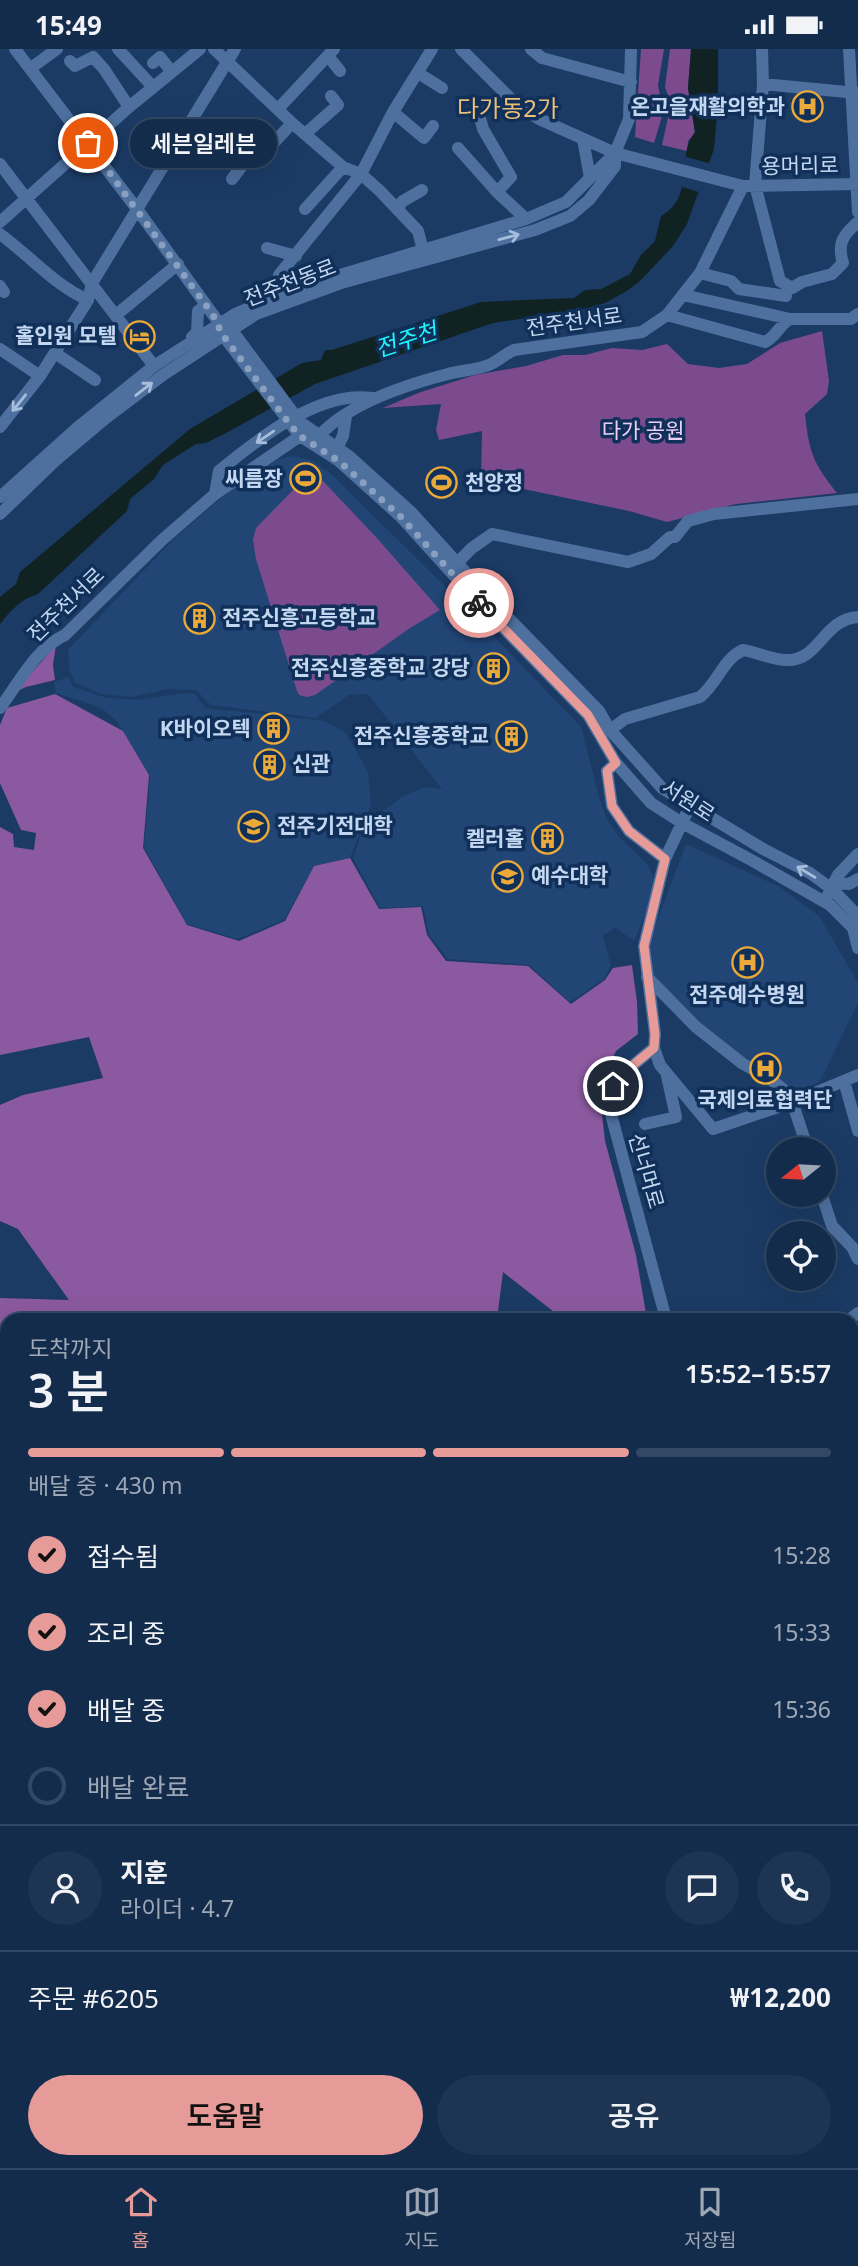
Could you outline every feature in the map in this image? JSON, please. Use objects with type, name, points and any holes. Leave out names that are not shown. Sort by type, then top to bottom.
[{"type":"street","points":[[15,49],[88,143],[297,428]]},
{"type":"street","points":[[31,68],[57,49]]},
{"type":"street","points":[[118,49],[153,87]]},
{"type":"street","points":[[0,222],[129,107],[200,49]]},
{"type":"street","points":[[214,49],[292,124],[343,167],[361,174],[380,191],[418,231],[423,250]]},
{"type":"street","points":[[0,426],[40,376],[88,300],[92,283],[234,49]]},
{"type":"street","points":[[284,293],[279,275],[361,174],[393,112],[432,49]]},
{"type":"street","name":"전주천동로","points":[[0,514],[55,461],[106,418],[163,375],[228,335],[256,314],[329,287],[535,230],[570,216],[602,185],[615,166],[615,153],[629,119],[631,49]]},
{"type":"street","name":"전주천서로","points":[[319,436],[329,426],[372,398],[448,374],[491,364],[513,350],[642,333],[667,314],[700,273],[749,186],[763,84],[762,49]]},
{"type":"street","points":[[849,49],[855,92],[858,212]]},
{"type":"street","points":[[533,50],[551,60],[631,82]]},
{"type":"street","name":"용머리로","points":[[468,52],[518,106],[539,119],[615,153],[749,186],[857,184]]},
{"type":"street","points":[[278,109],[331,53],[340,71]]},
{"type":"street","points":[[70,61],[75,66],[93,57],[129,107]]},
{"type":"street","points":[[153,63],[160,57],[172,72]]},
{"type":"street","points":[[418,73],[442,88]]},
{"type":"street","points":[[763,84],[855,92]]},
{"type":"street","points":[[304,134],[338,105],[331,96]]},
{"type":"street","points":[[478,111],[483,129],[511,177],[497,192]]},
{"type":"street","points":[[393,112],[424,138],[433,126]]},
{"type":"street","points":[[232,179],[245,162],[260,158],[292,124]]},
{"type":"street","points":[[583,139],[590,178]]},
{"type":"street","points":[[458,148],[497,192],[526,219]]},
{"type":"street","points":[[233,153],[245,162]]},
{"type":"street","name":"전주천동로","points":[[0,497],[77,428],[154,366],[195,341],[228,335],[248,307],[284,293],[526,219],[566,202],[615,153]]},
{"type":"street","points":[[0,163],[154,366]]},
{"type":"street","points":[[305,209],[343,167]]},
{"type":"street","points":[[749,186],[780,281],[792,288],[802,282],[832,274],[838,269],[843,263],[839,251],[845,234],[858,222]]},
{"type":"street","points":[[397,208],[403,201],[422,190]]},
{"type":"street","points":[[0,234],[43,271],[74,294],[88,300]]},
{"type":"street","points":[[267,248],[296,256]]},
{"type":"street","points":[[116,315],[178,264]]},
{"type":"street","points":[[700,273],[731,281],[739,289],[786,296]]},
{"type":"street","points":[[683,295],[790,320],[851,319],[858,314]]},
{"type":"street","points":[[195,341],[192,337],[197,332],[198,311],[206,305]]},
{"type":"street","points":[[667,314],[765,342],[772,339],[782,324],[790,320]]},
{"type":"street","points":[[55,353],[95,380]]},
{"type":"street","points":[[2,354],[40,376]]},
{"type":"street","points":[[215,493],[219,471],[273,431],[309,410],[354,396],[372,398]]},
{"type":"street","points":[[337,448],[343,436],[346,417]]},
{"type":"street","name":"전주천서로","points":[[0,708],[23,674],[51,642],[65,635],[133,567],[215,493],[297,428]]},
{"type":"street","name":"서원로","points":[[297,428],[319,436],[350,457],[412,513],[453,567],[588,715],[616,763],[651,803],[682,823],[824,901],[857,925]]},
{"type":"street","name":"서원로","points":[[297,428],[339,461],[453,567],[599,711],[610,730],[662,788],[834,886],[857,925]]},
{"type":"street","points":[[453,567],[472,548],[492,534],[628,562],[651,554],[670,537],[675,537],[688,521],[714,514],[858,499]]},
{"type":"street","points":[[610,730],[625,719],[700,697],[708,691],[732,655],[743,650],[787,660],[805,655],[820,643],[834,625],[858,617]]},
{"type":"street","points":[[616,763],[607,771],[612,806],[629,831],[665,859]]},
{"type":"street","points":[[690,806],[665,859],[644,946],[655,1034],[654,1048],[660,1065],[713,1129],[793,1102],[858,1075]]},
{"type":"street","points":[[824,901],[838,875],[858,854]]},
{"type":"street","points":[[834,886],[849,884],[858,879]]},
{"type":"street","points":[[857,925],[858,948]]},
{"type":"street","points":[[647,977],[695,1027],[790,1095],[804,1137]]},
{"type":"street","name":"선너머로","points":[[654,1048],[627,1070],[613,1086],[608,1103],[664,1313]]},
{"type":"street","points":[[645,1124],[676,1117],[666,1072]]},
{"type":"street","points":[[844,1081],[858,1131]]},
{"type":"street","points":[[826,1207],[832,1226],[855,1253]]},
{"type":"shaded area","points":[[292,456],[311,460],[330,473],[457,598],[581,727],[607,819],[619,837],[648,865],[657,887],[634,941],[615,927],[603,936],[611,966],[604,979],[570,1002],[529,965],[448,959],[429,935],[423,906],[380,908],[353,858],[361,835],[378,815],[402,797],[424,787],[442,789],[368,694],[349,695],[316,718],[211,705],[196,690],[168,689],[131,697],[101,694],[76,683],[70,672],[68,650],[172,541],[231,489],[279,459]]},
{"type":"shaded area","points":[[56,645],[53,665],[55,680],[15,692]]},
{"type":"shaded area","name":"전주기전대학","points":[[69,677],[73,687],[107,698],[137,700],[195,694],[205,708],[325,721],[346,733],[368,772],[371,804],[350,858],[314,866],[284,920],[238,939],[187,924],[144,847],[150,776],[117,721],[100,707],[56,693],[54,682]]},
{"type":"shaded area","points":[[55,694],[123,731],[149,775],[143,848],[187,925],[239,941],[285,921],[314,866],[350,858],[379,909],[421,907],[427,935],[446,961],[528,966],[571,1004],[605,980],[613,968],[632,965],[638,1034],[616,1051],[599,1088],[605,1141],[636,1255],[646,1313],[555,1313],[503,1272],[498,1313],[0,1313],[0,1298],[69,1300],[18,1229],[0,1221],[0,1105],[23,1095],[103,1078],[89,1037],[0,1055],[0,827],[13,834],[14,847],[34,850],[36,833],[21,830],[0,783],[0,725],[7,708]]},
{"type":"shaded area","name":"전주예수병원","points":[[686,844],[778,886],[819,916],[858,983],[858,1003],[820,1081],[796,1095],[751,1066],[681,1007],[651,973],[645,953]]},
{"type":"green space","points":[[641,49],[664,49],[658,85],[663,113],[654,143],[635,137]]},
{"type":"green space","points":[[670,49],[691,49],[688,88],[695,133],[688,141],[687,151],[662,145],[671,104],[665,87]]},
{"type":"green space","name":"다가 공원","points":[[822,331],[829,381],[827,394],[805,414],[814,457],[837,493],[736,504],[667,522],[629,511],[481,480],[482,431],[439,440],[436,430],[441,404],[383,408],[418,393],[475,375],[526,366],[563,355],[585,355],[612,348],[642,350],[667,344],[688,364],[719,368],[747,364],[780,343]]},
{"type":"green space","points":[[302,466],[315,469],[319,477],[440,610],[315,695],[307,697],[299,695],[297,691],[256,559],[253,540],[256,528],[295,488],[293,475]]},
{"type":"water","name":"전주천","points":[[691,49],[718,49],[718,104],[714,149],[687,224],[673,246],[640,281],[605,303],[493,323],[315,384],[224,434],[206,443],[196,444],[163,465],[154,479],[130,499],[127,511],[38,594],[17,606],[0,624],[0,597],[16,584],[20,572],[190,429],[302,363],[321,360],[325,350],[481,302],[574,298],[585,290],[601,289],[630,274],[641,255],[655,241],[661,216],[672,208],[682,188],[686,153],[695,132],[688,88]]},
{"type":"pier","points":[[683,156],[712,164],[702,193],[679,186]]},
{"type":"way so far","points":[[88,143],[219,323],[222,334],[292,427],[300,436],[339,461],[401,517],[479,603]]},
{"type":"place","name":"온고을재활의학과","points":[[808,107]]},
{"type":"place","name":"세븐일레븐","points":[[88,143]]},
{"type":"place","name":"홀인원 모텔","points":[[140,336]]},
{"type":"place","name":"씨름장","points":[[306,479]]},
{"type":"place","name":"천양정","points":[[442,483]]},
{"type":"place","name":"전주신흥고등학교","points":[[199,618]]},
{"type":"place","name":"전주신흥중학교 강당","points":[[493,668]]},
{"type":"place","name":"K바이오텍","points":[[274,729]]},
{"type":"place","name":"전주신흥중학교","points":[[512,736]]},
{"type":"place","name":"신관","points":[[269,764]]},
{"type":"place","name":"전주기전대학","points":[[254,826]]},
{"type":"place","name":"켈러홀","points":[[547,839]]},
{"type":"place","name":"예수대학","points":[[508,876]]},
{"type":"place","name":"전주예수병원","points":[[747,963]]},
{"type":"place","name":"국제의료협력단","points":[[765,1068]]},
{"type":"district","name":"다가동2가","points":[[508,109]]},
{"type":"route","points":[[479,603],[588,715],[616,763],[607,771],[612,806],[629,831],[665,859],[644,946],[655,1034],[654,1048],[627,1070],[613,1086]]}]
